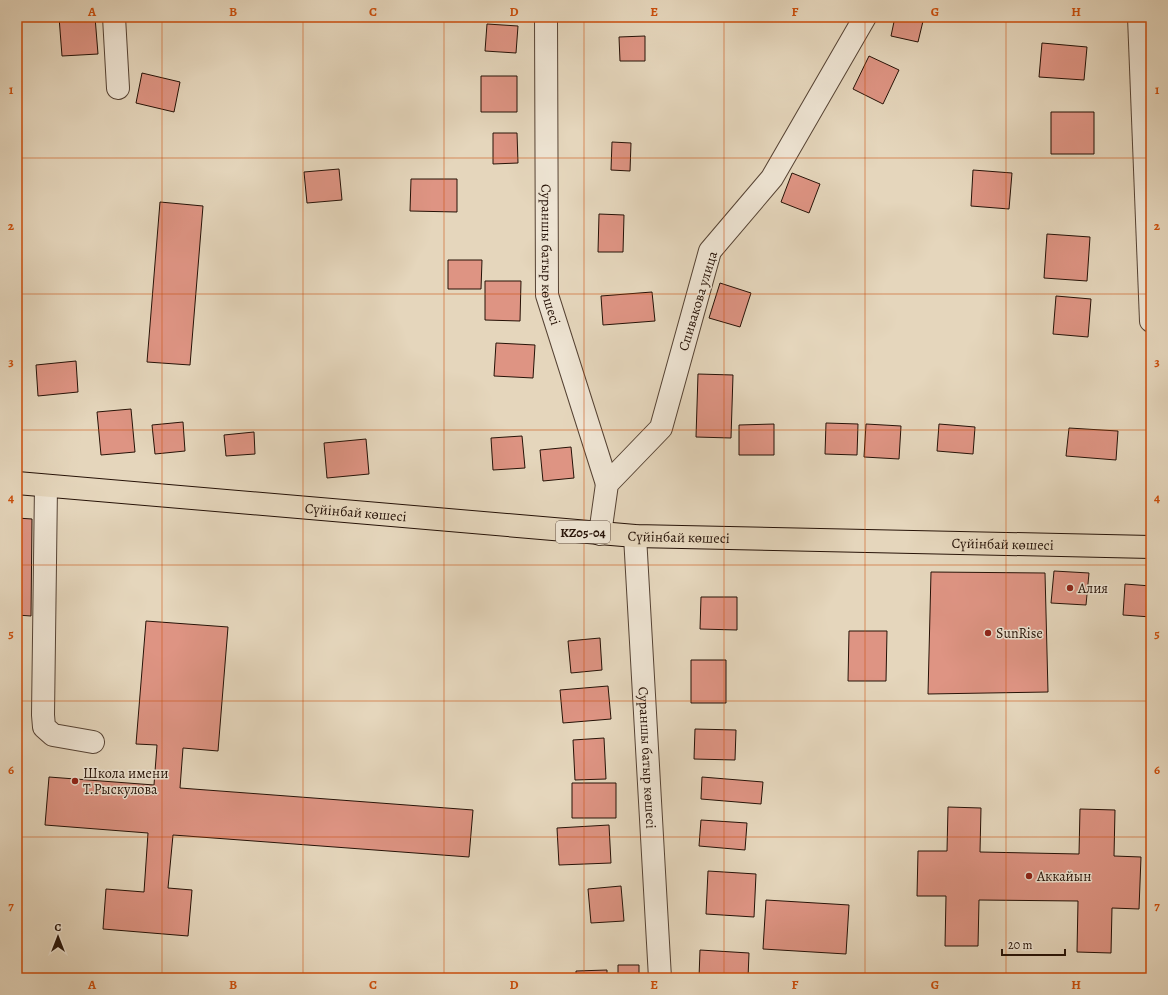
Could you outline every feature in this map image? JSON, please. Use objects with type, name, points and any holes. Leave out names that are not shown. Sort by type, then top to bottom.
[{"type":"main road","name":"Сүйінбай көшесі","points":[[17,483],[635,536],[1151,547]]},
{"type":"street","points":[[114,17],[118,88]]},
{"type":"street","name":"Сураншы батыр көшесі","points":[[546,17],[547,295],[607,484]]},
{"type":"street","name":"Спивакова улица","points":[[607,484],[661,428],[710,251],[772,178],[865,17]]},
{"type":"street","points":[[1139,17],[1151,321]]},
{"type":"street","points":[[600,534],[607,484]]},
{"type":"street","points":[[46,486],[44,727],[53,735],[93,742]]},
{"type":"street","name":"Сураншы батыр көшесі","points":[[635,536],[660,978]]},
{"type":"building","points":[[59,17],[95,17],[98,54],[62,56]]},
{"type":"building","points":[[895,17],[924,17],[918,42],[891,36]]},
{"type":"building","points":[[487,24],[518,26],[516,53],[485,51]]},
{"type":"building","points":[[645,36],[645,61],[620,61],[619,37]]},
{"type":"building","points":[[1042,43],[1087,47],[1084,80],[1039,77]]},
{"type":"building","points":[[869,56],[899,70],[883,104],[853,89]]},
{"type":"building","points":[[142,73],[180,82],[174,112],[136,103]]},
{"type":"building","points":[[481,76],[517,76],[517,112],[481,112]]},
{"type":"building","points":[[1051,112],[1094,112],[1094,154],[1051,154]]},
{"type":"building","points":[[493,133],[517,133],[518,163],[493,164]]},
{"type":"building","points":[[612,142],[631,143],[630,171],[611,170]]},
{"type":"building","points":[[339,169],[342,200],[307,203],[304,172]]},
{"type":"building","points":[[973,170],[1012,173],[1009,209],[971,206]]},
{"type":"building","points":[[792,173],[820,184],[809,213],[781,202]]},
{"type":"building","points":[[411,179],[457,179],[457,212],[410,211]]},
{"type":"building","points":[[160,202],[203,206],[190,365],[147,362]]},
{"type":"building","points":[[599,214],[624,215],[623,252],[598,252]]},
{"type":"building","points":[[1047,234],[1090,237],[1087,281],[1044,278]]},
{"type":"building","points":[[448,260],[482,260],[481,289],[448,289]]},
{"type":"building","points":[[485,281],[521,281],[520,321],[485,320]]},
{"type":"building","points":[[720,283],[751,293],[740,327],[709,318]]},
{"type":"building","points":[[652,292],[655,321],[603,325],[601,296]]},
{"type":"building","points":[[1056,296],[1091,299],[1088,337],[1053,334]]},
{"type":"building","points":[[496,343],[535,345],[533,378],[494,376]]},
{"type":"building","points":[[76,361],[78,392],[38,396],[36,365]]},
{"type":"building","points":[[698,374],[733,375],[731,438],[696,437]]},
{"type":"building","points":[[131,409],[135,452],[101,455],[97,412]]},
{"type":"building","points":[[183,422],[185,451],[155,454],[152,425]]},
{"type":"building","points":[[826,423],[858,424],[857,455],[825,454]]},
{"type":"building","points":[[774,424],[774,455],[739,455],[739,425]]},
{"type":"building","points":[[866,424],[901,426],[899,459],[864,457]]},
{"type":"building","points":[[939,424],[975,427],[973,454],[937,451]]},
{"type":"building","points":[[1069,428],[1118,431],[1116,460],[1066,456]]},
{"type":"building","points":[[254,432],[255,454],[226,456],[224,435]]},
{"type":"building","points":[[522,436],[525,468],[493,470],[491,438]]},
{"type":"building","points":[[366,439],[369,474],[327,478],[324,443]]},
{"type":"building","points":[[571,447],[574,478],[543,481],[540,450]]},
{"type":"building","points":[[17,518],[32,519],[31,616],[17,615]]},
{"type":"building","name":"Алия","points":[[1054,571],[1089,573],[1086,605],[1051,603]]},
{"type":"building","name":"SunRise","points":[[931,572],[1045,573],[1048,692],[928,694]]},
{"type":"building","points":[[1125,584],[1151,586],[1151,617],[1123,615]]},
{"type":"building","points":[[701,597],[737,597],[737,630],[700,629]]},
{"type":"building","name":"Школа имени Т.Рыскулова","points":[[146,621],[228,627],[218,751],[183,748],[180,788],[473,810],[469,857],[173,835],[168,888],[192,890],[188,936],[103,929],[106,889],[144,892],[148,833],[45,825],[49,777],[154,785],[157,745],[136,744]]},
{"type":"building","points":[[849,631],[887,631],[886,681],[848,681]]},
{"type":"building","points":[[600,638],[602,670],[571,673],[568,641]]},
{"type":"building","points":[[691,660],[726,660],[726,703],[691,703]]},
{"type":"building","points":[[608,686],[611,719],[563,723],[560,690]]},
{"type":"building","points":[[695,729],[736,730],[735,760],[694,759]]},
{"type":"building","points":[[604,738],[606,779],[575,780],[573,740]]},
{"type":"building","points":[[702,777],[763,782],[761,804],[701,799]]},
{"type":"building","points":[[572,783],[616,783],[616,818],[572,818]]},
{"type":"building","name":"Аккайын","points":[[948,807],[981,808],[980,852],[1079,854],[1080,809],[1115,810],[1114,856],[1141,857],[1139,909],[1112,908],[1111,953],[1077,952],[1078,901],[979,900],[978,946],[945,946],[946,896],[917,896],[918,851],[947,851]]},
{"type":"building","points":[[701,820],[747,823],[745,850],[699,846]]},
{"type":"building","points":[[609,825],[611,863],[559,865],[557,828]]},
{"type":"building","points":[[708,871],[756,874],[754,917],[706,914]]},
{"type":"building","points":[[621,886],[624,921],[591,923],[588,889]]},
{"type":"building","points":[[766,900],[849,905],[846,954],[763,949]]},
{"type":"building","points":[[700,950],[749,953],[748,978],[699,978]]},
{"type":"building","points":[[618,965],[639,965],[639,978],[618,978]]},
{"type":"building","points":[[607,970],[607,978],[576,978],[576,971]]},
{"type":"place","name":"Алия","points":[[1070,588]]},
{"type":"place","name":"SunRise","points":[[988,633]]},
{"type":"place","name":"Школа имени Т.Рыскулова","points":[[75,781]]},
{"type":"place","name":"Аккайын","points":[[1029,876]]}]
